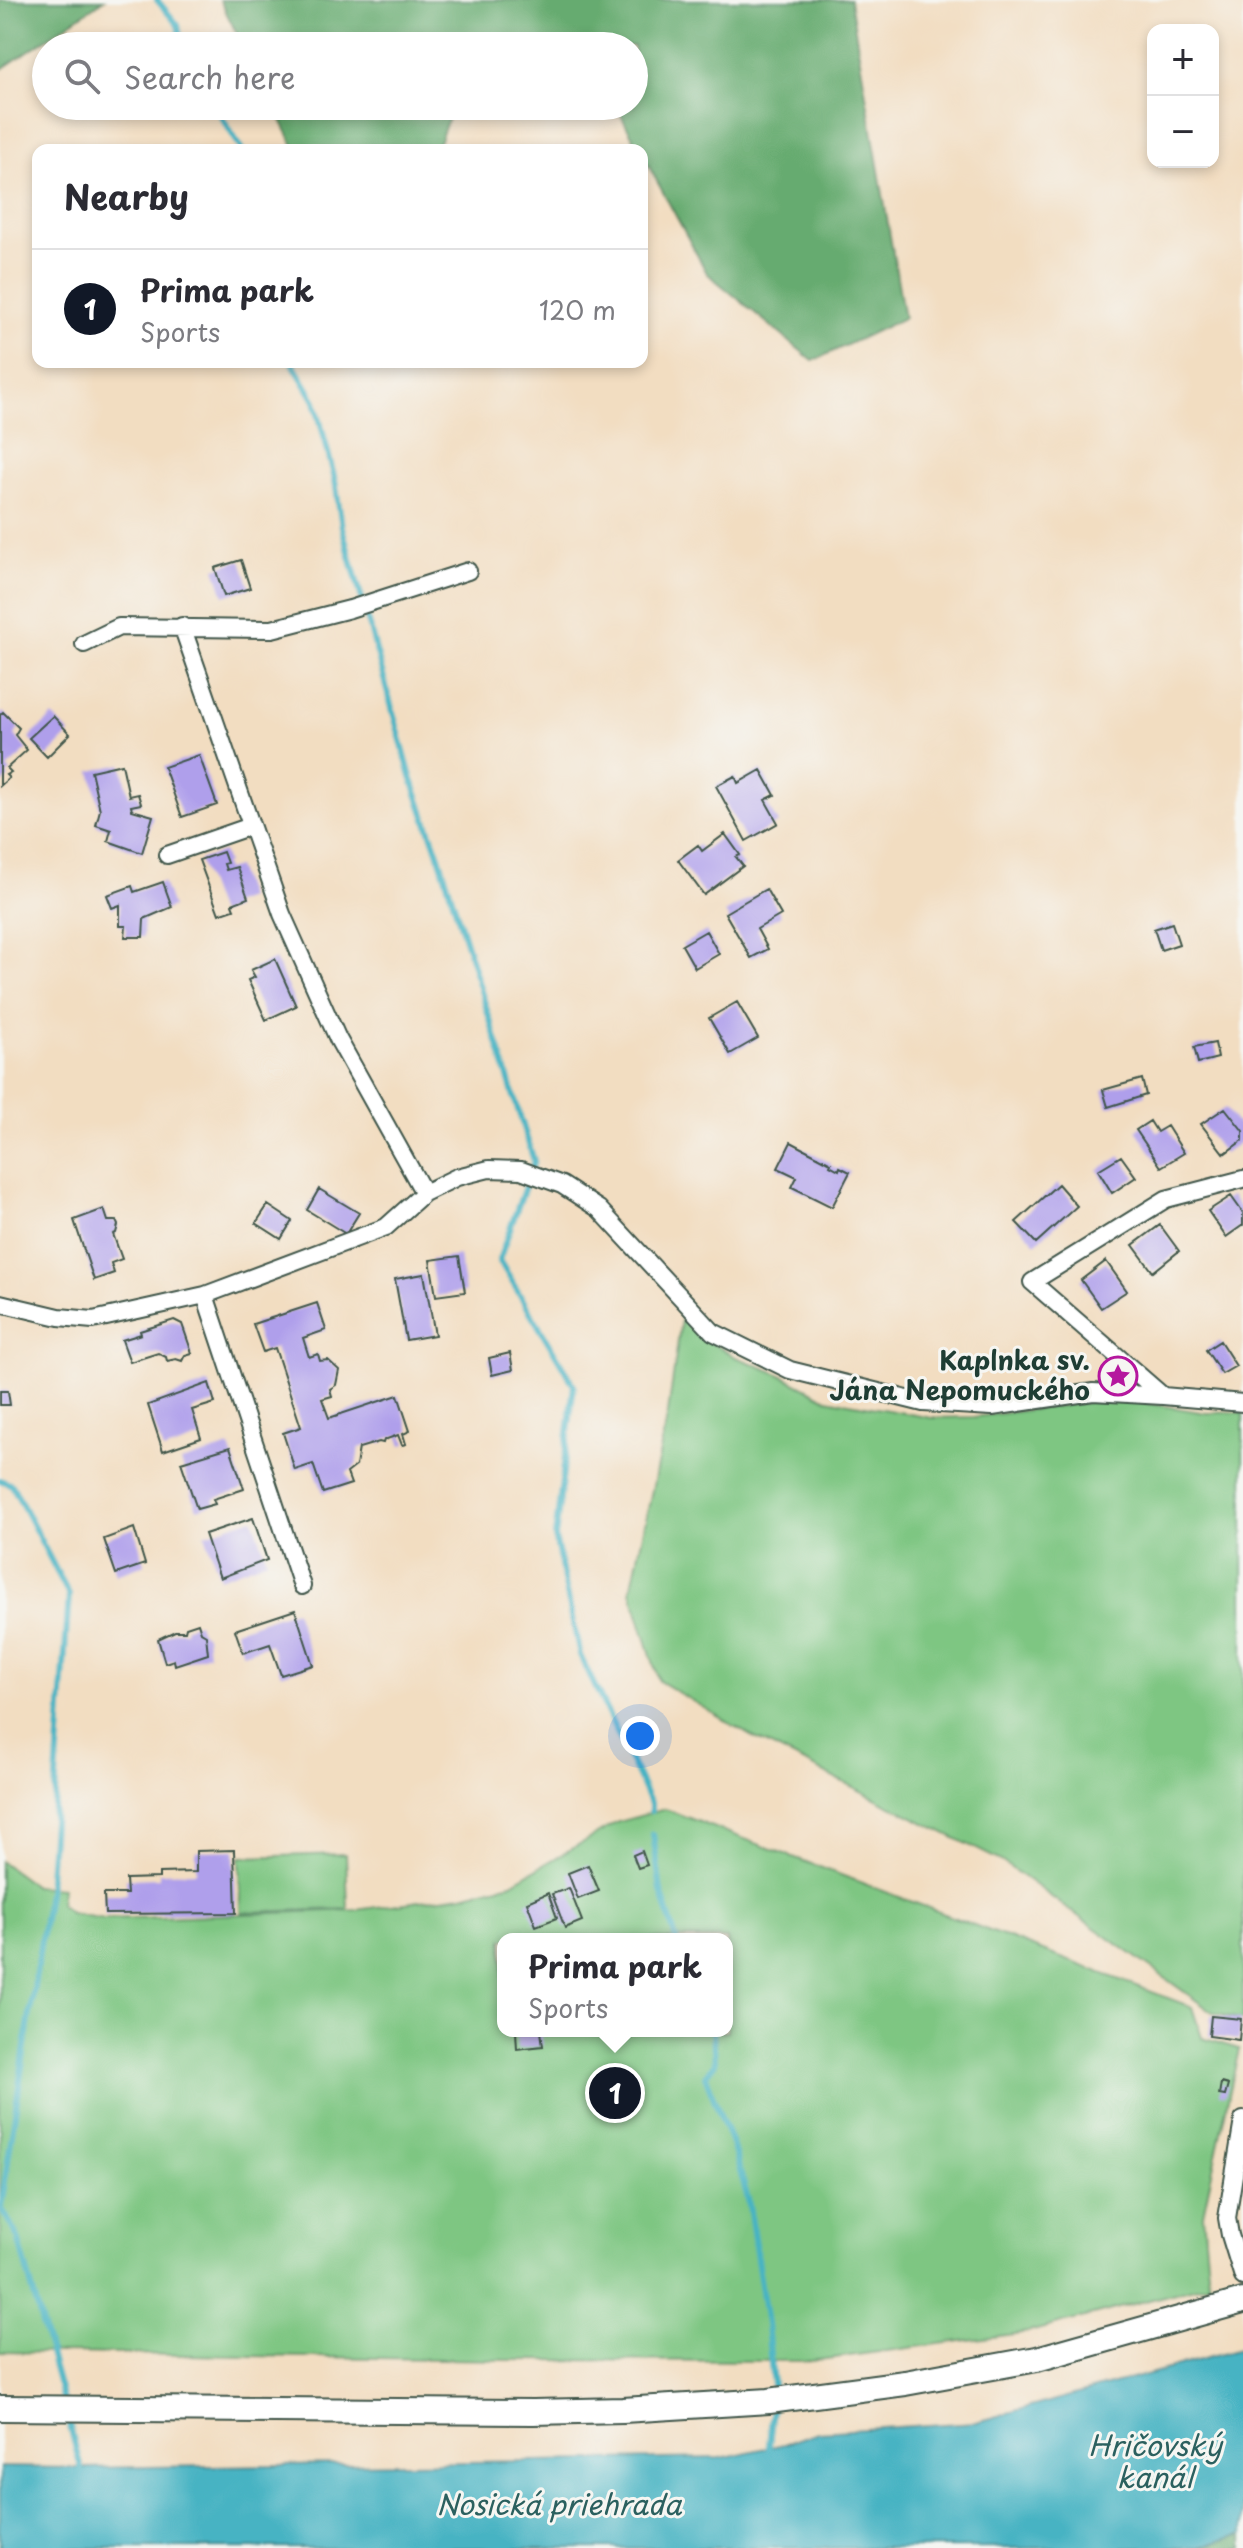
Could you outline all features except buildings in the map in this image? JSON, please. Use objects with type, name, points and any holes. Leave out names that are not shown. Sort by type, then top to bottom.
[{"type":"main road","points":[[0,2408],[533,2412],[769,2401],[905,2383],[1037,2359],[1243,2301]]},
{"type":"street","points":[[84,644],[119,627],[272,629],[350,609],[468,571]]},
{"type":"street","points":[[182,626],[282,914],[338,1039],[424,1193]]},
{"type":"street","points":[[167,855],[251,826]]},
{"type":"street","points":[[0,1303],[59,1317],[93,1320],[205,1295],[386,1227],[424,1193],[457,1177],[489,1169],[528,1173],[562,1185],[599,1209],[713,1332],[790,1370],[923,1403],[992,1407],[1093,1392],[1243,1403]]},
{"type":"street","points":[[1163,1396],[1032,1282],[1166,1199],[1243,1179]]},
{"type":"street","points":[[205,1295],[302,1586]]},
{"type":"street","points":[[1243,2120],[1227,2218],[1243,2277]]},
{"type":"green space","points":[[0,0],[104,0],[56,32],[32,32],[32,48],[0,70]]},
{"type":"green space","points":[[220,0],[850,0],[904,318],[813,361],[707,273],[648,165],[648,144],[637,144],[624,120],[648,120],[648,32],[236,32]]},
{"type":"green space","points":[[281,120],[448,120],[438,144],[293,144]]},
{"type":"green space","points":[[681,1319],[703,1338],[736,1357],[777,1373],[827,1399],[932,1418],[974,1417],[1098,1401],[1140,1402],[1207,1413],[1243,1412],[1243,2020],[1214,2013],[1001,1861],[751,1736],[659,1681],[631,1591],[668,1413]]},
{"type":"green space","points":[[665,1809],[1192,2007],[1202,2038],[1239,2049],[1203,2214],[1209,2284],[1029,2332],[811,2361],[0,2352],[0,1861],[34,1886],[62,1888],[60,1904],[70,1913],[104,1919],[356,1910],[462,1895],[512,1883],[618,1822]]},
{"type":"green space","points":[[346,1854],[348,1909],[241,1912],[240,1857]]},
{"type":"green space","points":[[1243,2534],[1243,2548],[1197,2548]]},
{"type":"water","points":[[1243,2348],[1243,2534],[1197,2548],[0,2548],[0,2467],[721,2458],[784,2444],[818,2432],[976,2422]]},
{"type":"waterway","points":[[157,0],[178,25],[179,32]]},
{"type":"waterway","points":[[224,120],[238,144]]},
{"type":"waterway","points":[[296,368],[315,401],[335,480],[342,527],[411,777],[439,856],[534,1161],[499,1260],[574,1385],[555,1537],[580,1655],[651,1804],[651,1811]]},
{"type":"waterway","points":[[0,1480],[12,1485],[69,1595],[48,1893],[1,2207],[18,2238],[64,2404]]},
{"type":"waterway","points":[[653,1834],[661,1891],[674,1933]]},
{"type":"waterway","points":[[713,2037],[715,2063],[705,2076],[733,2147],[748,2199],[774,2395]]},
{"type":"waterway","points":[[768,2455],[773,2406]]},
{"type":"waterway","points":[[67,2415],[81,2468]]},
{"type":"place","name":"Kaplnka sv. Jána Nepomuckého","points":[[1118,1376]]},
{"type":"place","name":"Prima park","points":[[615,2093]]},
{"type":"water label","name":"Hričovský kanál","points":[[1155,2462]]},
{"type":"water label","name":"Nosická priehrada","points":[[559,2505]]}]
